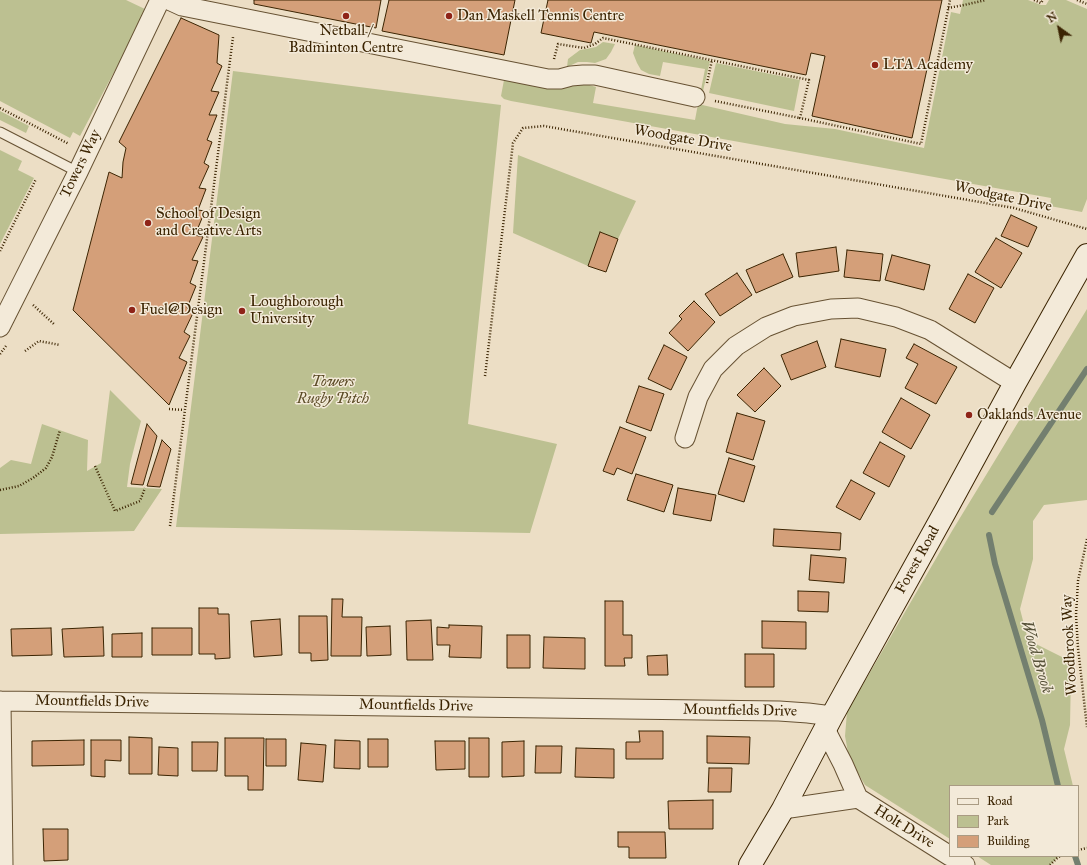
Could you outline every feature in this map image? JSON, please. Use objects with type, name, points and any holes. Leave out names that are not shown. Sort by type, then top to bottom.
[{"type":"street","name":"Towers Way","points":[[0,327],[78,172],[160,0]]},
{"type":"street","points":[[169,0],[182,6],[548,79],[595,75],[695,97]]},
{"type":"street","name":"Forest Road","points":[[750,865],[783,808],[828,723],[1087,255]]},
{"type":"street","points":[[685,438],[698,397],[713,369],[736,346],[766,327],[794,316],[831,309],[858,308],[896,317],[930,330],[1015,383]]},
{"type":"street","points":[[1,701],[3,865]]},
{"type":"street","name":"Mountfields Drive","points":[[1,701],[778,711],[828,723]]},
{"type":"street","name":"Holt Drive","points":[[828,723],[843,764],[858,798],[949,855]]},
{"type":"street","name":"Holt Drive","points":[[783,808],[858,798]]},
{"type":"street","name":"Holt Drive","points":[[952,857],[965,865]]},
{"type":"lane","points":[[0,132],[78,172]]},
{"type":"path","points":[[695,97],[921,144],[950,0]]},
{"type":"path","points":[[948,8],[986,0]]},
{"type":"path","points":[[1034,0],[1041,3],[1043,0]]},
{"type":"path","points":[[1077,0],[1087,4]]},
{"type":"path","points":[[170,526],[236,17]]},
{"type":"path","points":[[548,79],[558,44],[584,48],[595,44],[603,38],[809,80],[800,118]]},
{"type":"path","points":[[0,108],[87,153]]},
{"type":"path","name":"Woodgate Drive","points":[[485,376],[513,143],[523,128],[544,126],[1014,208],[1087,229]]},
{"type":"path","points":[[0,251],[36,179]]},
{"type":"path","points":[[18,291],[55,324]]},
{"type":"path","points":[[25,351],[39,341],[60,345]]},
{"type":"path","points":[[169,409],[184,410]]},
{"type":"path","points":[[0,490],[19,486],[46,468],[52,457],[60,430]]},
{"type":"path","points":[[95,466],[115,511],[140,502],[145,488]]},
{"type":"path","name":"Woodbrook Way","points":[[1087,539],[1078,581],[1076,615],[1078,648],[1087,727]]},
{"type":"path","points":[[1050,865],[1059,857]]},
{"type":"green space","points":[[0,0],[126,0],[147,10],[80,136],[73,132],[70,138],[0,101]]},
{"type":"green space","points":[[963,0],[1028,0],[1041,5],[1046,5],[1049,0],[1066,0],[1087,9],[1087,199],[1082,212],[1050,206],[1051,198],[511,101],[504,99],[501,96],[504,80],[506,79],[560,89],[586,84],[596,87],[593,103],[695,120],[698,104],[785,124],[835,129],[924,148],[951,12],[960,14]]},
{"type":"green space","points":[[603,42],[615,44],[606,59],[595,63],[578,62],[567,67],[568,59],[580,50],[596,47]]},
{"type":"green space","points":[[635,45],[710,61],[703,91],[701,90],[705,69],[663,62],[660,76],[649,74],[641,70],[637,63],[633,53]]},
{"type":"green space","points":[[716,63],[800,80],[794,111],[709,93]]},
{"type":"green space","name":"Towers Rugby Pitch","points":[[233,71],[501,105],[468,424],[557,444],[530,533],[176,527]]},
{"type":"green space","points":[[0,111],[29,126],[26,133],[0,120]]},
{"type":"green space","points":[[0,150],[22,161],[18,170],[34,178],[0,244]]},
{"type":"green space","points":[[518,155],[636,201],[618,239],[600,232],[588,266],[513,233]]},
{"type":"green space","points":[[1087,309],[1087,500],[1044,505],[1033,521],[1033,559],[1020,609],[1028,640],[1066,659],[1071,673],[1070,725],[1064,749],[1073,785],[949,785],[949,838],[865,785],[849,758],[845,736],[847,712],[952,531]]},
{"type":"green space","points":[[110,390],[141,421],[130,464],[127,487],[162,489],[134,531],[0,534],[0,468],[11,460],[31,464],[42,424],[88,440],[87,471],[101,463]]},
{"type":"green space","points":[[979,857],[1059,857],[1050,865],[991,865]]},
{"type":"building","name":"Netball / Badminton Centre","points":[[254,0],[381,0],[376,28],[254,4]]},
{"type":"building","name":"Dan Maskell Tennis Centre","points":[[389,0],[515,0],[504,55],[382,31]]},
{"type":"building","name":"LTA Academy","points":[[548,0],[942,0],[912,138],[812,116],[825,56],[811,53],[806,75],[594,32],[591,43],[541,33]]},
{"type":"building","name":"School of Design and Creative Arts","points":[[181,18],[219,35],[217,63],[222,66],[211,91],[219,92],[209,115],[217,115],[207,140],[212,142],[204,163],[209,166],[199,188],[206,189],[198,210],[205,211],[195,235],[203,237],[192,260],[198,261],[190,283],[196,286],[187,308],[193,313],[184,332],[190,336],[179,358],[187,362],[169,405],[73,310],[109,172],[122,178],[126,148],[119,142]]},
{"type":"building","points":[[1011,215],[1037,227],[1028,247],[1001,236]]},
{"type":"building","points":[[600,232],[618,239],[606,272],[588,266]]},
{"type":"building","points":[[996,238],[1022,253],[1001,288],[975,272]]},
{"type":"building","points":[[836,247],[839,271],[799,277],[796,253]]},
{"type":"building","points":[[847,250],[883,254],[880,281],[844,277]]},
{"type":"building","points":[[783,254],[793,277],[756,293],[746,270]]},
{"type":"building","points":[[892,255],[930,265],[924,290],[885,280]]},
{"type":"building","points":[[737,273],[752,295],[720,316],[705,294]]},
{"type":"building","points":[[968,274],[994,288],[975,323],[949,309]]},
{"type":"building","points":[[694,301],[715,322],[688,351],[669,333],[682,319],[679,316]]},
{"type":"building","points":[[841,339],[886,349],[880,377],[835,367]]},
{"type":"building","points":[[817,341],[826,367],[791,380],[781,355]]},
{"type":"building","points":[[914,344],[957,367],[936,404],[905,388],[918,364],[906,358]]},
{"type":"building","points":[[664,345],[687,357],[671,390],[648,379]]},
{"type":"building","points":[[764,368],[781,386],[755,412],[737,395]]},
{"type":"building","points":[[639,386],[664,394],[651,431],[626,422]]},
{"type":"building","points":[[901,398],[930,415],[911,449],[882,432]]},
{"type":"building","points":[[737,413],[765,421],[753,460],[726,452]]},
{"type":"building","points":[[147,424],[157,436],[143,485],[131,484]]},
{"type":"building","points":[[620,427],[646,437],[632,474],[617,468],[614,475],[603,471]]},
{"type":"building","points":[[162,440],[171,449],[160,487],[147,486]]},
{"type":"building","points":[[880,442],[905,456],[889,487],[863,473]]},
{"type":"building","points":[[729,458],[755,466],[744,502],[718,494]]},
{"type":"building","points":[[636,474],[673,485],[664,512],[627,500]]},
{"type":"building","points":[[851,480],[875,493],[860,520],[836,507]]},
{"type":"building","points":[[678,488],[716,495],[711,521],[673,514]]},
{"type":"building","points":[[774,529],[841,533],[840,550],[773,546]]},
{"type":"building","points":[[811,555],[846,558],[844,583],[809,580]]},
{"type":"building","points":[[798,591],[829,592],[828,612],[798,611]]},
{"type":"building","points":[[332,599],[343,599],[342,617],[362,617],[361,656],[331,656]]},
{"type":"building","points":[[605,601],[623,601],[623,635],[632,635],[632,658],[624,658],[625,666],[605,666]]},
{"type":"building","points":[[199,608],[218,608],[218,614],[229,614],[230,658],[215,659],[215,654],[199,654]]},
{"type":"building","points":[[299,616],[327,616],[328,660],[311,661],[311,653],[299,653]]},
{"type":"building","points":[[280,619],[282,655],[254,657],[251,621]]},
{"type":"building","points":[[431,620],[433,660],[407,660],[406,621]]},
{"type":"building","points":[[762,621],[806,622],[806,649],[762,648]]},
{"type":"building","points":[[449,625],[482,626],[481,658],[449,657],[450,645],[437,645],[437,627],[449,628]]},
{"type":"building","points":[[390,626],[391,655],[367,656],[366,627]]},
{"type":"building","points":[[103,627],[104,656],[64,657],[62,629]]},
{"type":"building","points":[[51,628],[52,655],[12,656],[11,629]]},
{"type":"building","points":[[152,628],[192,628],[192,655],[152,655]]},
{"type":"building","points":[[142,633],[142,657],[112,657],[112,634]]},
{"type":"building","points":[[507,635],[530,635],[530,668],[507,668]]},
{"type":"building","points":[[544,637],[585,638],[585,669],[543,668]]},
{"type":"building","points":[[745,654],[774,654],[774,687],[745,687]]},
{"type":"building","points":[[667,655],[668,675],[648,675],[647,656]]},
{"type":"building","points":[[639,731],[663,731],[663,759],[626,759],[626,742],[640,742]]},
{"type":"building","points":[[707,736],[750,737],[749,764],[707,763]]},
{"type":"building","points":[[129,737],[152,738],[152,774],[129,774]]},
{"type":"building","points":[[225,738],[264,738],[263,790],[248,790],[248,776],[225,776]]},
{"type":"building","points":[[469,738],[489,738],[489,777],[469,777]]},
{"type":"building","points":[[266,739],[286,739],[286,766],[266,766]]},
{"type":"building","points":[[368,739],[388,739],[388,767],[368,767]]},
{"type":"building","points":[[84,740],[84,765],[32,766],[32,741]]},
{"type":"building","points":[[91,740],[121,740],[121,761],[105,760],[105,777],[91,776]]},
{"type":"building","points":[[335,740],[360,741],[360,769],[334,768]]},
{"type":"building","points":[[435,741],[465,741],[465,769],[436,770]]},
{"type":"building","points":[[524,741],[524,776],[502,777],[502,742]]},
{"type":"building","points":[[192,742],[218,742],[217,771],[192,771]]},
{"type":"building","points":[[301,743],[326,745],[323,782],[298,780]]},
{"type":"building","points":[[536,746],[562,746],[561,773],[535,773]]},
{"type":"building","points":[[159,747],[178,748],[178,776],[158,775]]},
{"type":"building","points":[[576,748],[614,749],[614,778],[575,777]]},
{"type":"building","points":[[709,768],[732,768],[731,792],[708,792]]},
{"type":"building","points":[[713,800],[713,829],[669,829],[668,801]]},
{"type":"building","points":[[43,829],[68,829],[68,860],[44,861]]},
{"type":"building","points":[[618,832],[665,832],[666,858],[629,858],[629,847],[618,847]]},
{"type":"waterway","name":"Wood Brook","points":[[992,512],[1087,369]]},
{"type":"waterway","name":"Wood Brook","points":[[989,535],[995,564],[1042,720],[1058,785]]},
{"type":"waterway","name":"Wood Brook","points":[[1075,857],[1078,865]]},
{"type":"place","name":"Netball / Badminton Centre","points":[[346,16]]},
{"type":"place","name":"Dan Maskell Tennis Centre","points":[[449,16]]},
{"type":"place","name":"LTA Academy","points":[[875,65]]},
{"type":"place","name":"School of Design and Creative Arts","points":[[148,223]]},
{"type":"place","name":"Fuel@Design","points":[[132,310]]},
{"type":"place","name":"Loughborough University","points":[[242,311]]},
{"type":"place","name":"Oaklands Avenue","points":[[969,415]]}]
